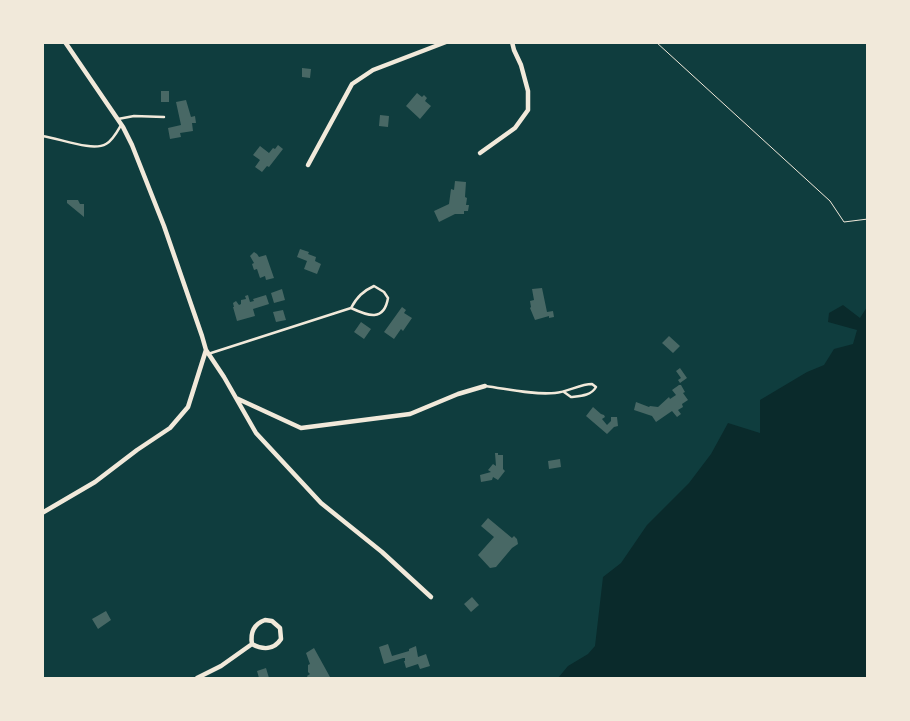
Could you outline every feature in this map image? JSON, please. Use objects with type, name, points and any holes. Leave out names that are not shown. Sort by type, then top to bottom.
[{"type":"street","points":[[64,42],[121,125],[132,145],[164,226],[207,352],[256,433],[321,503],[382,552],[431,597]]},
{"type":"street","points":[[308,165],[352,84],[373,70],[446,42]]},
{"type":"street","points":[[480,153],[515,128],[528,110],[528,92],[521,65],[512,42]]},
{"type":"street","points":[[42,513],[94,482],[170,428],[188,407],[207,352]]},
{"type":"street","points":[[236,398],[302,428],[410,414],[458,394],[485,386]]},
{"type":"street","points":[[265,620],[272,621],[280,628],[281,640],[277,645],[265,648],[252,644],[252,633],[259,622],[265,620]]},
{"type":"street","points":[[197,678],[221,666],[252,644]]},
{"type":"lane","points":[[117,119],[134,116],[164,118]]},
{"type":"lane","points":[[42,136],[96,147],[105,144],[113,138],[121,125]]},
{"type":"lane","points":[[207,352],[351,308],[370,316],[380,314],[387,308],[388,298],[384,292],[374,286],[365,290],[351,308]]},
{"type":"lane","points":[[485,386],[536,393],[564,392],[588,384],[596,387],[590,394],[580,396],[571,397],[564,392]]},
{"type":"path","points":[[656,42],[830,201],[844,222],[868,219]]},
{"type":"water","points":[[843,305],[860,318],[867,307],[867,678],[558,678],[568,666],[588,654],[595,646],[603,577],[621,563],[647,525],[689,483],[711,454],[728,423],[760,433],[760,400],[807,372],[824,365],[834,349],[853,344],[857,330],[828,322],[829,313]]},
{"type":"building","points":[[302,68],[311,69],[310,78],[302,77]]},
{"type":"building","points":[[161,91],[169,91],[169,102],[161,102]]},
{"type":"building","points":[[417,93],[422,97],[424,95],[427,98],[425,101],[431,106],[420,119],[406,106]]},
{"type":"building","points":[[186,100],[191,117],[195,116],[196,123],[192,123],[193,131],[180,133],[181,137],[170,139],[168,128],[181,125],[176,102]]},
{"type":"building","points":[[380,115],[389,116],[388,127],[379,126]]},
{"type":"building","points":[[278,145],[283,149],[269,167],[267,166],[262,172],[255,167],[260,160],[253,155],[260,146],[269,153]]},
{"type":"building","points":[[455,181],[466,182],[465,197],[467,198],[466,205],[469,205],[468,211],[464,211],[464,214],[455,214],[439,222],[434,211],[449,204],[451,189],[454,190]]},
{"type":"building","points":[[67,200],[78,200],[80,204],[84,204],[84,217],[67,203]]},
{"type":"building","points":[[300,249],[316,257],[315,261],[321,264],[317,274],[304,269],[307,261],[297,257]]},
{"type":"building","points":[[254,252],[259,257],[266,255],[274,278],[266,280],[265,276],[260,278],[257,269],[254,270],[252,264],[254,263],[250,256]]},
{"type":"building","points":[[542,288],[547,312],[553,311],[554,317],[549,318],[549,316],[535,320],[530,308],[530,301],[534,300],[532,289]]},
{"type":"building","points":[[282,289],[285,300],[274,303],[271,293]]},
{"type":"building","points":[[248,295],[250,302],[254,301],[253,299],[266,295],[269,304],[253,309],[255,316],[237,321],[233,303],[236,301],[239,305],[241,304],[241,300],[246,299],[245,296]]},
{"type":"building","points":[[402,307],[406,310],[404,313],[412,318],[403,331],[401,329],[394,339],[384,332]]},
{"type":"building","points":[[283,310],[286,320],[276,322],[273,312]]},
{"type":"building","points":[[361,322],[371,329],[364,339],[354,332]]},
{"type":"building","points":[[669,336],[680,346],[673,353],[662,343]]},
{"type":"building","points":[[680,368],[687,378],[680,383],[678,380],[681,378],[676,371]]},
{"type":"building","points":[[681,385],[685,392],[683,393],[688,400],[678,410],[681,414],[677,417],[672,411],[656,422],[652,416],[634,410],[636,402],[649,407],[658,407],[669,397],[670,399],[676,395],[672,390]]},
{"type":"building","points":[[593,407],[604,415],[605,417],[602,419],[607,425],[611,421],[611,417],[617,417],[618,426],[614,427],[607,434],[586,416]]},
{"type":"building","points":[[495,453],[503,455],[503,469],[505,471],[498,480],[493,477],[492,480],[481,482],[480,475],[491,472],[488,470],[493,464],[496,466]]},
{"type":"building","points":[[560,459],[561,467],[549,469],[548,461]]},
{"type":"building","points":[[488,518],[512,538],[514,536],[518,544],[512,548],[496,567],[490,568],[478,555],[494,537],[481,526]]},
{"type":"building","points":[[472,597],[479,605],[471,612],[464,604]]},
{"type":"building","points":[[106,611],[111,620],[98,629],[92,619]]},
{"type":"building","points":[[388,644],[392,656],[409,651],[409,649],[416,646],[418,657],[426,654],[430,666],[420,669],[418,664],[406,668],[405,658],[384,664],[379,647]]},
{"type":"building","points":[[314,648],[330,677],[308,678],[307,676],[310,674],[308,672],[308,665],[310,664],[306,653]]},
{"type":"building","points":[[266,668],[269,678],[259,678],[257,671]]}]
